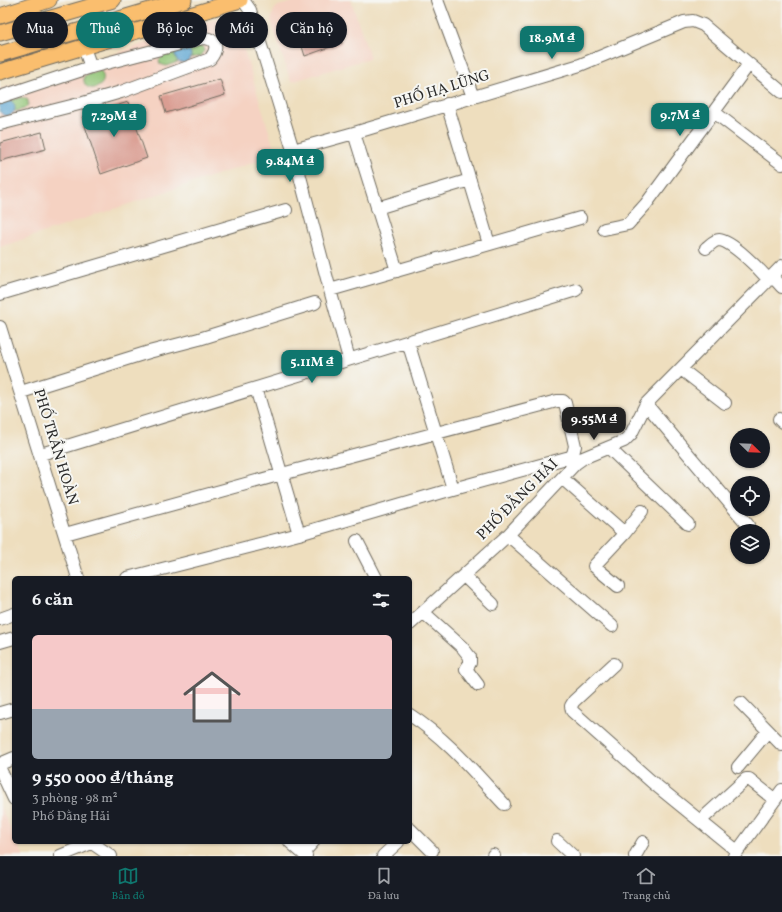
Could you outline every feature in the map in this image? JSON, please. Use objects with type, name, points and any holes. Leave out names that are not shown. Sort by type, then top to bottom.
[{"type":"main road","points":[[0,16],[49,0]]},
{"type":"main road","points":[[0,33],[113,0]]},
{"type":"main road","points":[[0,54],[184,0]]},
{"type":"main road","points":[[134,33],[242,0]]},
{"type":"main road","points":[[0,72],[84,48]]},
{"type":"street","points":[[242,0],[250,10],[293,150],[350,360]]},
{"type":"street","points":[[437,0],[473,97]]},
{"type":"street","name":"PHỐ HẠ LŨNG","points":[[293,150],[580,65],[684,22],[692,21],[703,25],[782,92]]},
{"type":"street","points":[[0,97],[91,67],[203,38],[210,38],[216,47],[215,53],[210,59],[121,92],[0,124]]},
{"type":"street","points":[[84,48],[91,67]]},
{"type":"street","points":[[604,229],[628,224],[646,204],[749,64]]},
{"type":"street","points":[[447,104],[489,244]]},
{"type":"street","points":[[714,112],[782,164]]},
{"type":"street","points":[[354,133],[397,271]]},
{"type":"street","points":[[377,208],[470,180]]},
{"type":"street","points":[[0,294],[286,210]]},
{"type":"street","points":[[330,290],[580,218]]},
{"type":"street","points":[[706,248],[715,241],[721,240],[727,243],[782,287]]},
{"type":"street","name":"PHỐ ĐẰNG HẢI","points":[[412,622],[508,535],[576,463],[583,458],[624,441],[631,434],[646,404],[782,266]]},
{"type":"street","points":[[40,454],[576,290]]},
{"type":"street","points":[[21,392],[148,352],[200,338],[315,303]]},
{"type":"street","name":"PHỐ TRẦN HOÀN","points":[[0,327],[77,576]]},
{"type":"street","points":[[408,342],[453,489]]},
{"type":"street","points":[[681,369],[725,403]]},
{"type":"street","points":[[256,388],[299,534]]},
{"type":"street","points":[[65,534],[557,400],[565,403],[576,446],[570,457],[299,534],[135,576]]},
{"type":"street","points":[[646,404],[747,524]]},
{"type":"street","points":[[609,448],[688,524]]},
{"type":"street","points":[[562,478],[624,534]]},
{"type":"street","points":[[618,586],[594,566],[624,534],[642,511]]},
{"type":"street","points":[[508,535],[612,626]]},
{"type":"street","points":[[357,541],[375,576]]},
{"type":"street","points":[[464,576],[493,604]]},
{"type":"street","points":[[423,612],[462,647],[470,657],[470,663],[466,669],[478,685]]},
{"type":"street","points":[[0,619],[12,615]]},
{"type":"street","points":[[0,642],[12,639]]},
{"type":"street","points":[[614,664],[574,701],[571,706],[572,711],[652,782],[700,821],[736,853],[778,795],[749,779],[746,779],[700,821]]},
{"type":"street","points":[[741,703],[782,745]]},
{"type":"street","points":[[0,713],[12,710]]},
{"type":"street","points":[[412,716],[422,722],[449,744],[504,804]]},
{"type":"street","points":[[738,767],[768,731]]},
{"type":"street","points":[[0,764],[12,759]]},
{"type":"street","points":[[0,769],[12,795]]},
{"type":"street","points":[[412,832],[432,852]]},
{"type":"street","points":[[557,841],[573,856]]},
{"type":"street","points":[[635,856],[643,842]]},
{"type":"street","points":[[60,856],[88,844]]},
{"type":"street","points":[[96,844],[111,856]]},
{"type":"street","points":[[292,844],[304,855],[312,844]]},
{"type":"street","points":[[383,856],[396,844]]},
{"type":"shaded area","points":[[300,0],[351,0],[370,58],[291,82],[280,48],[347,48],[347,12],[276,12],[276,37],[271,20],[274,10],[278,6]]},
{"type":"shaded area","points":[[215,19],[215,48],[244,48],[276,155],[0,247],[0,89],[88,63],[142,44],[142,48],[207,48],[207,22]]},
{"type":"shaded area","points":[[0,806],[12,832],[12,844],[18,844],[24,856],[0,856]]},
{"type":"green space","points":[[188,48],[204,48],[204,52],[201,56],[190,58],[191,55]]},
{"type":"green space","points":[[175,52],[174,55],[178,62],[166,66],[160,64],[159,60],[163,55]]},
{"type":"green space","points":[[100,70],[103,76],[103,81],[100,85],[96,88],[87,87],[84,83],[84,76]]},
{"type":"green space","points":[[22,97],[28,100],[28,105],[24,109],[13,112],[14,107],[9,101]]},
{"type":"water","points":[[178,48],[188,48],[191,52],[191,58],[186,63],[180,63],[175,58],[175,52]]},
{"type":"water","points":[[7,100],[13,102],[15,108],[13,114],[7,116],[1,114],[-1,108],[1,102]]},
{"type":"building","points":[[302,48],[328,48],[305,56]]},
{"type":"building","points":[[220,79],[225,95],[166,113],[161,96]]},
{"type":"building","points":[[128,102],[147,158],[101,174],[82,117]]},
{"type":"building","points":[[42,132],[46,149],[0,161],[0,143]]}]
